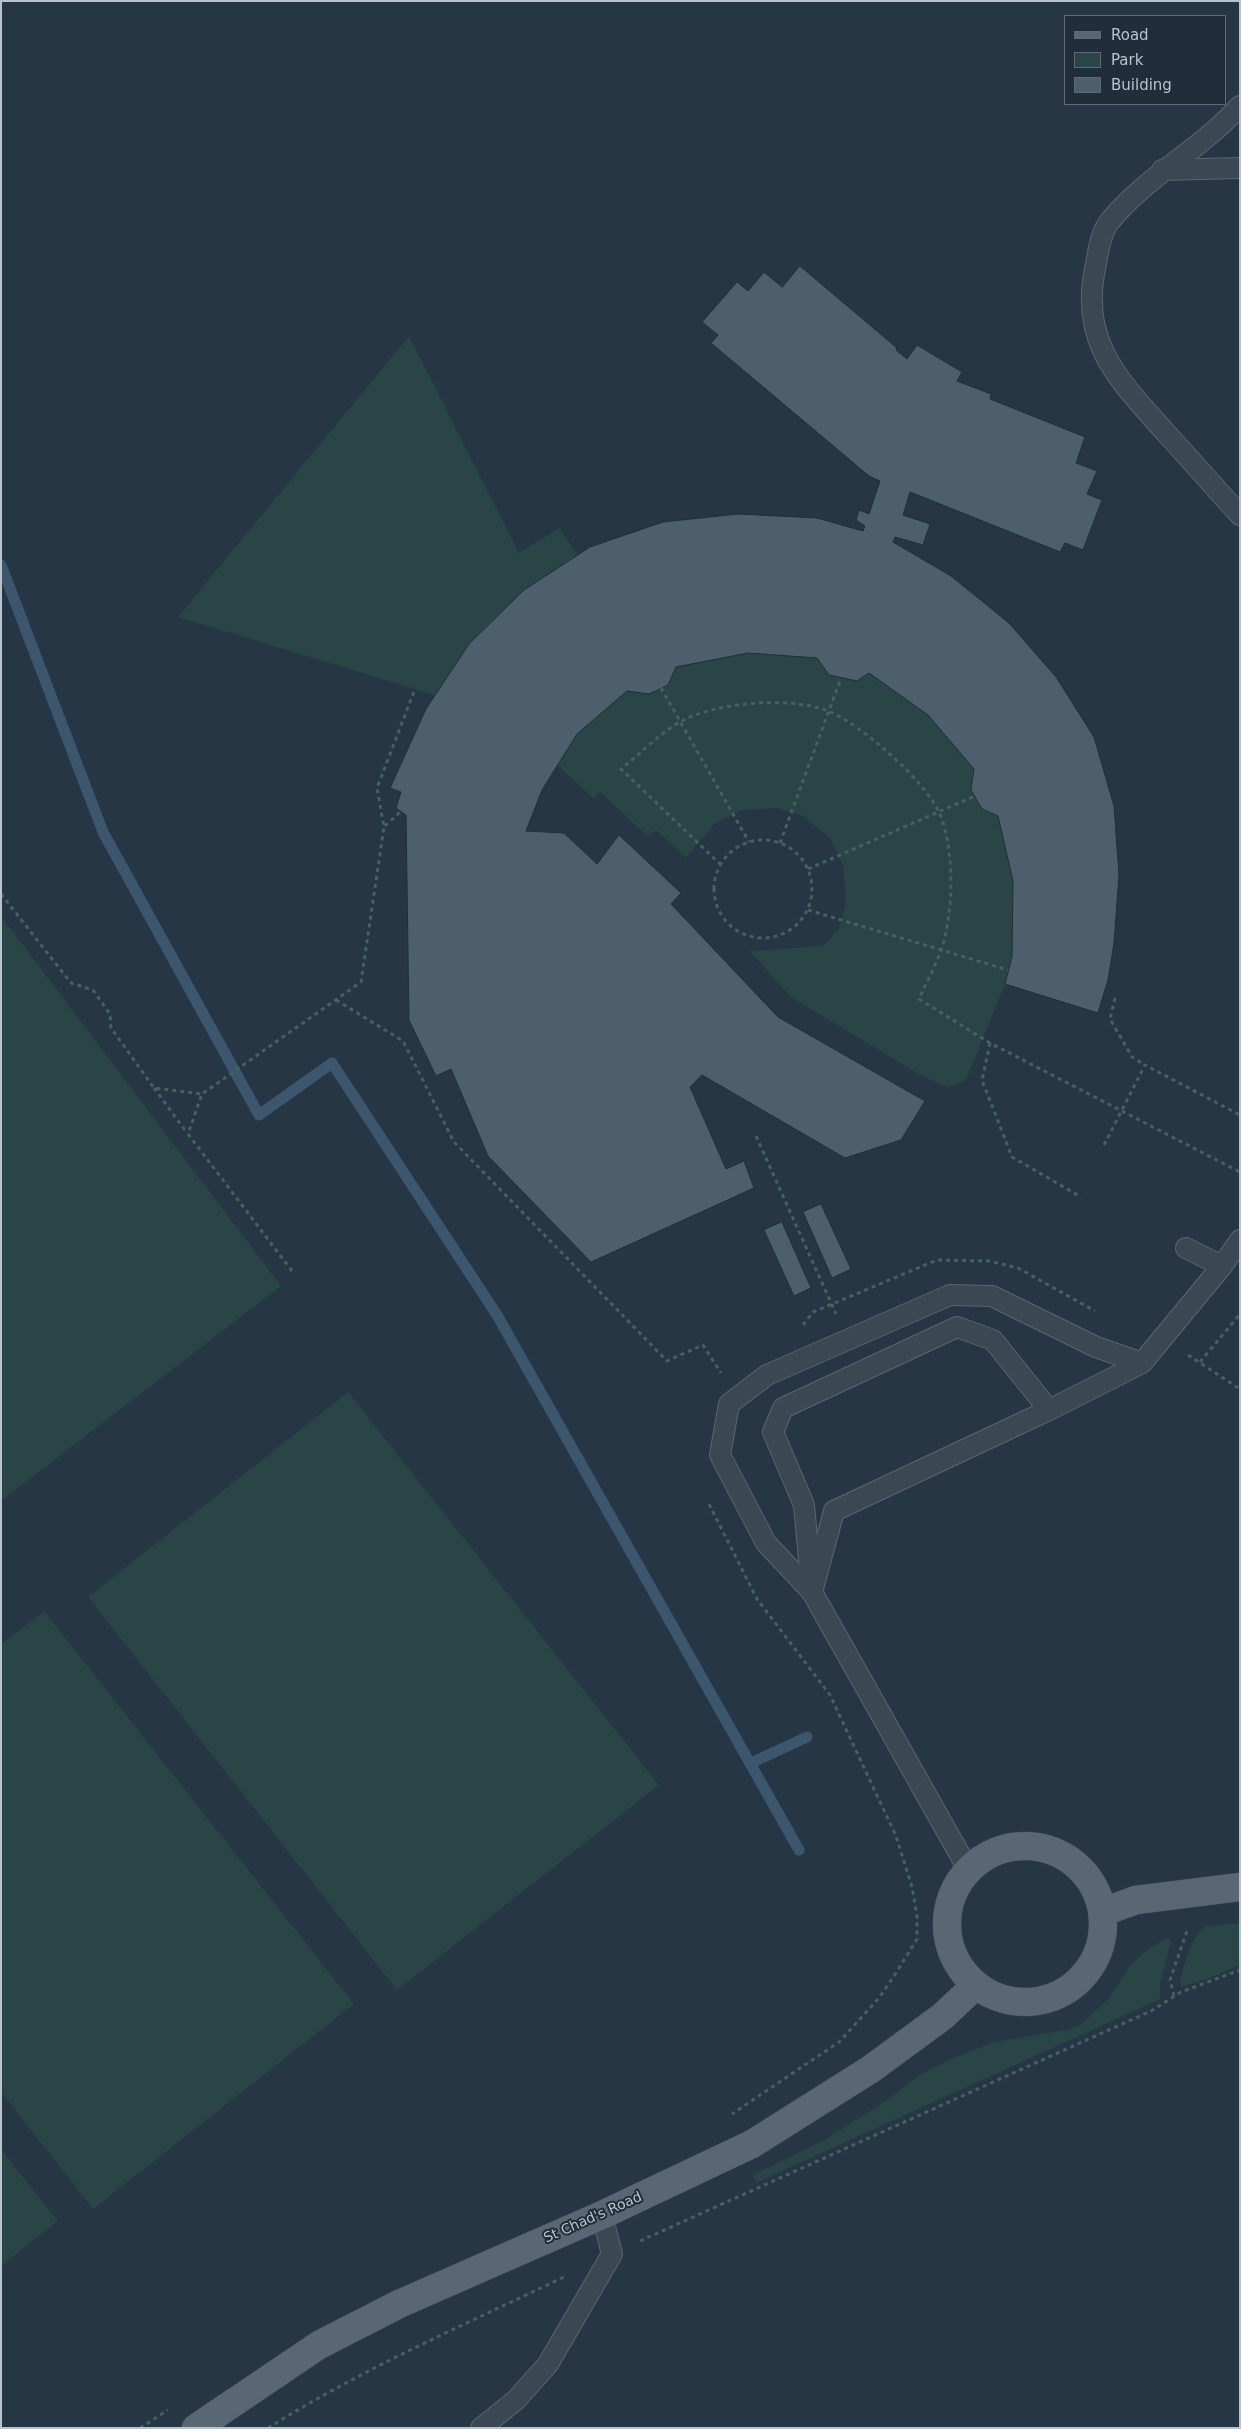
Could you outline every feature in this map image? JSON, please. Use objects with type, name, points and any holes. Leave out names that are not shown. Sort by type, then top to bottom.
[{"type":"main road","points":[[1012,1846],[1037,1846],[1060,1853],[1081,1868],[1097,1889],[1103,1912],[1103,1938],[1094,1963],[1078,1983],[1056,1997],[1031,2002],[1004,2000],[976,1985],[961,1971],[952,1951],[947,1930],[948,1907],[956,1886],[968,1869],[988,1854],[1012,1846]]},
{"type":"main road","points":[[1103,1912],[1136,1900],[1240,1887]]},
{"type":"main road","name":"St Chad's Road","points":[[196,2428],[319,2345],[407,2300],[602,2215],[752,2144],[871,2069],[943,2016],[976,1985]]},
{"type":"lane","points":[[1240,106],[1219,127],[1162,170],[1108,223],[1092,280],[1090,308],[1100,346],[1119,380],[1240,515]]},
{"type":"lane","points":[[1162,170],[1240,168]]},
{"type":"lane","points":[[812,1592],[834,1511],[1049,1410],[1142,1363],[1222,1266],[1240,1240]]},
{"type":"lane","points":[[1186,1248],[1222,1266]]},
{"type":"lane","points":[[968,1869],[812,1592],[766,1543],[720,1455],[729,1404],[767,1375],[950,1295],[992,1296],[1096,1347],[1142,1363]]},
{"type":"lane","points":[[812,1592],[804,1505],[773,1432],[783,1408],[956,1328],[993,1340],[1049,1410]]},
{"type":"lane","points":[[481,2428],[516,2400],[548,2364],[612,2254],[602,2215]]},
{"type":"path","points":[[780,843],[841,678]]},
{"type":"path","points":[[662,688],[749,842]]},
{"type":"path","points":[[188,1134],[202,1094],[361,982],[384,827],[377,788],[415,689]]},
{"type":"path","points":[[721,865],[621,769],[680,722],[713,711],[748,703],[785,703],[828,711],[857,729],[913,775],[939,812],[949,854],[949,919],[941,950],[919,999],[990,1043],[1240,1172]]},
{"type":"path","points":[[808,869],[975,796]]},
{"type":"path","points":[[384,827],[401,811]]},
{"type":"path","points":[[764,840],[780,843],[792,849],[808,869],[812,882],[812,897],[808,910],[799,923],[787,932],[772,938],[756,938],[741,933],[728,924],[719,911],[715,880],[721,865],[728,855],[749,842],[764,840]]},
{"type":"path","points":[[1,894],[71,983],[93,990],[110,1014],[111,1028],[188,1134],[292,1271]]},
{"type":"path","points":[[808,910],[1008,970]]},
{"type":"path","points":[[1115,998],[1110,1019],[1132,1057],[1240,1115]]},
{"type":"path","points":[[336,1000],[403,1041],[454,1142],[667,1361],[703,1345],[737,1398]]},
{"type":"path","points":[[990,1043],[982,1080],[1012,1157],[1081,1197]]},
{"type":"path","points":[[1104,1145],[1145,1065]]},
{"type":"path","points":[[154,1088],[202,1094]]},
{"type":"path","points":[[756,1136],[848,1339]]},
{"type":"path","points":[[1200,1362],[1240,1314]]},
{"type":"path","points":[[708,1504],[757,1599],[830,1695],[896,1836],[912,1887],[918,1916],[917,1939],[896,1973],[879,1998],[839,2042],[724,2119]]},
{"type":"path","points":[[1174,1996],[1170,1984],[1173,1967],[1204,1890]]},
{"type":"path","points":[[642,2240],[1150,2011],[1174,1996],[1240,1970]]},
{"type":"path","points":[[268,2428],[338,2386],[558,2279]]},
{"type":"green space","points":[[409,336],[519,553],[559,528],[578,555],[524,590],[469,644],[435,695],[178,617]]},
{"type":"green space","points":[[748,653],[817,658],[829,675],[857,681],[869,673],[928,715],[974,769],[975,796],[982,809],[998,816],[1013,881],[1012,957],[1005,984],[966,1080],[948,1087],[922,1076],[791,997],[750,951],[823,946],[839,929],[846,903],[843,866],[831,839],[803,816],[778,808],[742,810],[714,824],[686,858],[656,830],[648,837],[600,792],[593,798],[557,765],[577,734],[627,691],[649,694],[668,685],[676,667]]},
{"type":"green space","points":[[1,916],[281,1286],[1,1501]]},
{"type":"green space","points":[[348,1392],[659,1785],[397,1990],[88,1597]]},
{"type":"green space","points":[[44,1611],[354,2004],[93,2209],[1,2092],[1,1644]]},
{"type":"green space","points":[[1240,1923],[1240,1965],[1210,1978],[1181,1987],[1180,1982],[1186,1959],[1200,1931],[1206,1926]]},
{"type":"green space","points":[[1170,1937],[1171,1942],[1160,1984],[1160,1999],[762,2180],[757,2182],[753,2176],[823,2141],[887,2100],[919,2075],[951,2059],[995,2042],[1079,2026],[1108,1999],[1132,1963],[1150,1948]]},
{"type":"green space","points":[[1,2149],[58,2221],[1,2266]]},
{"type":"building","points":[[800,266],[897,348],[896,350],[907,359],[917,345],[962,372],[957,381],[991,394],[990,399],[1085,437],[1076,463],[1097,471],[1087,494],[1102,500],[1083,550],[1065,543],[1060,552],[910,492],[903,515],[930,524],[923,545],[895,537],[893,542],[951,576],[1009,623],[1056,677],[1094,737],[1114,806],[1119,875],[1114,943],[1108,980],[1098,1013],[1005,984],[1012,957],[1013,881],[998,816],[982,809],[971,790],[974,769],[928,715],[869,673],[857,681],[829,675],[817,658],[748,653],[676,667],[668,685],[649,694],[627,691],[577,734],[542,790],[526,831],[564,833],[597,864],[619,835],[681,893],[671,904],[778,1017],[925,1101],[901,1140],[845,1158],[702,1075],[690,1087],[726,1169],[744,1161],[754,1188],[591,1262],[488,1156],[451,1069],[436,1076],[409,1020],[406,815],[396,808],[401,792],[390,788],[426,709],[469,644],[524,590],[590,547],[663,522],[738,514],[817,518],[863,531],[865,526],[856,520],[859,510],[869,514],[880,481],[869,476],[711,343],[718,335],[702,322],[737,282],[748,291],[764,272],[782,287]]},
{"type":"building","points":[[821,1204],[851,1269],[832,1278],[803,1212]]},
{"type":"building","points":[[782,1222],[811,1288],[794,1296],[764,1230]]},
{"type":"waterway","points":[[1,565],[103,832],[259,1115],[332,1063],[497,1315],[799,1850]]},
{"type":"waterway","points":[[751,1763],[807,1737]]}]
